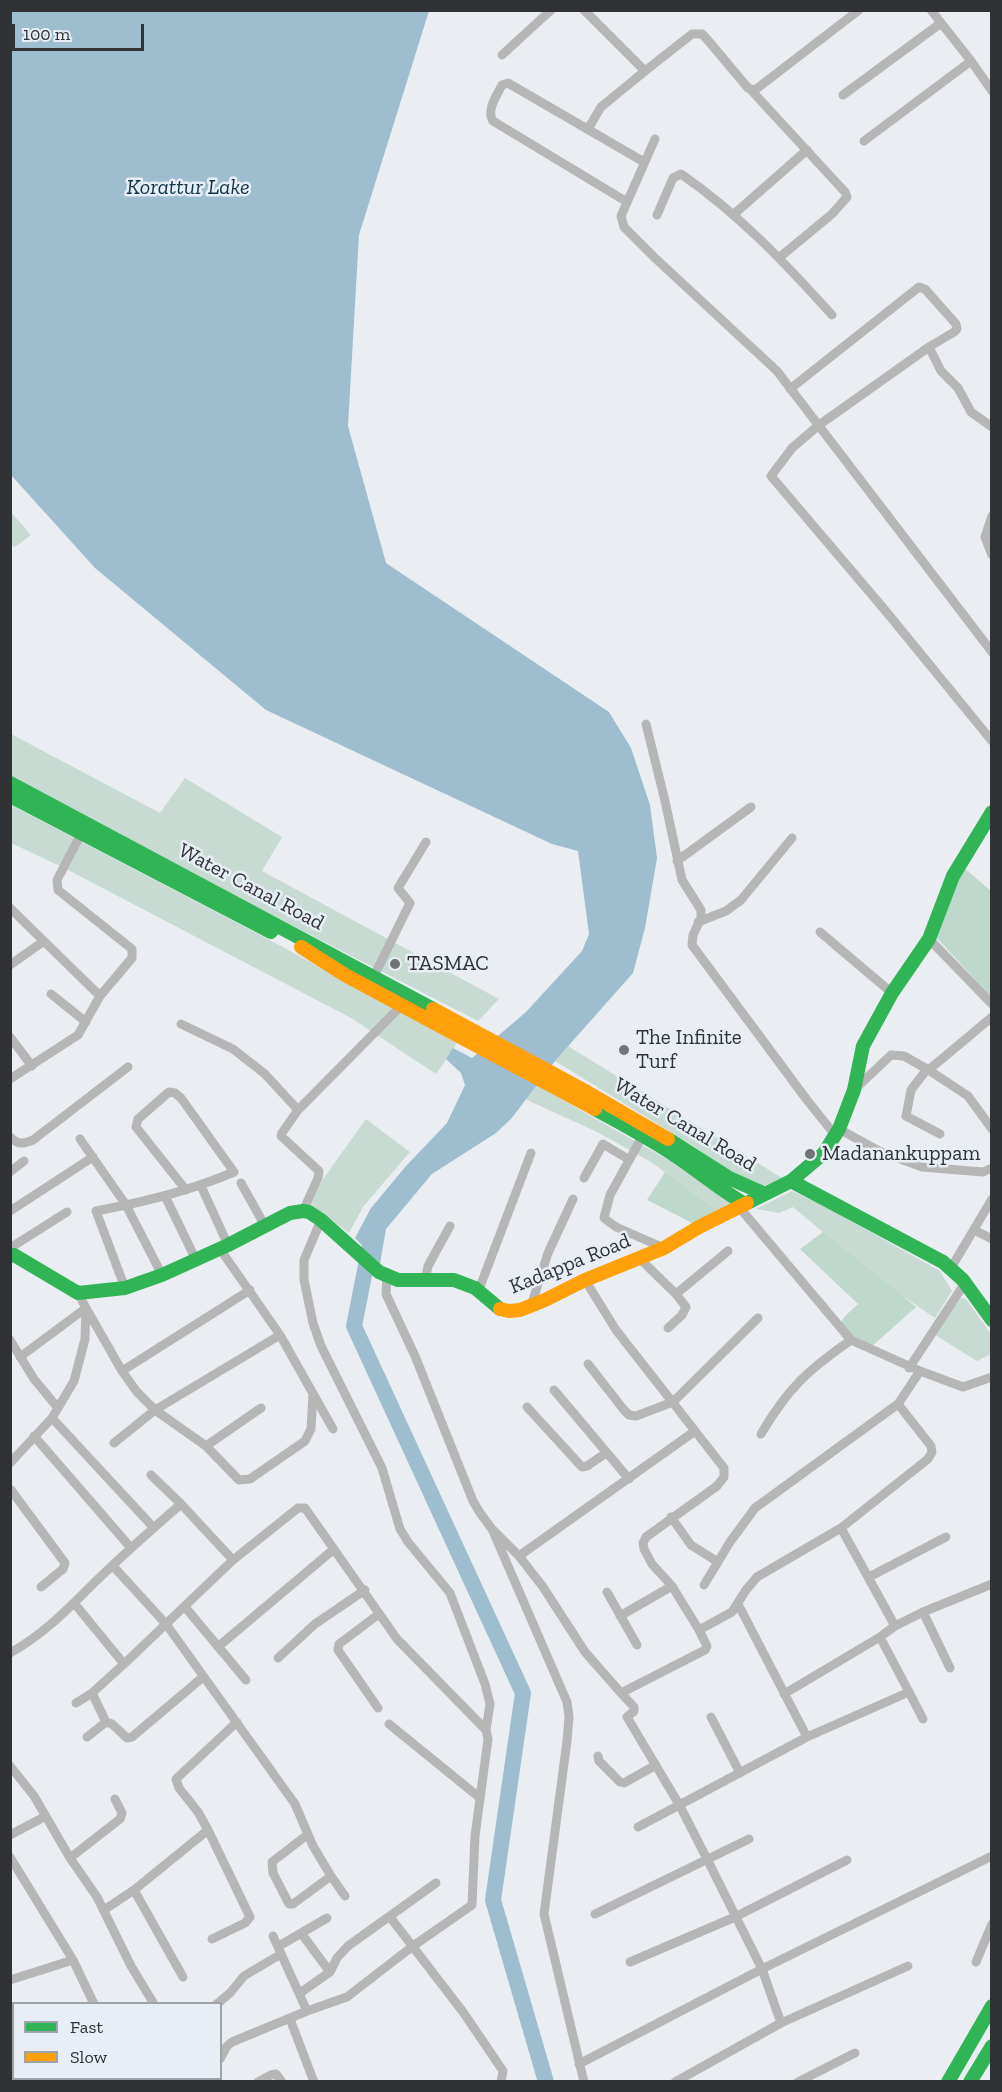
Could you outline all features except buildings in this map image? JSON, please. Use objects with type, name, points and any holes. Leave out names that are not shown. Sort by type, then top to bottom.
[{"type":"main road","name":"Water Canal Road","points":[[10,783],[84,828],[312,953],[345,975],[402,1005],[468,1035]]},
{"type":"main road","name":"Water Canal Road","points":[[10,796],[84,828],[374,976],[468,1035]]},
{"type":"main road","name":"Kadappa Road","points":[[383,1274],[398,1280],[454,1280],[464,1283],[498,1308],[509,1311],[531,1306],[585,1280],[664,1248],[699,1227],[791,1181],[824,1153],[837,1132],[854,1090],[863,1046],[892,993],[929,939],[953,876],[992,812]]},
{"type":"main road","points":[[468,1035],[551,1078]]},
{"type":"main road","name":"Water Canal Road","points":[[551,1078],[679,1158],[742,1205]]},
{"type":"main road","name":"Water Canal Road","points":[[551,1078],[645,1124],[724,1177],[743,1187],[765,1194]]},
{"type":"main road","points":[[791,1181],[822,1195],[854,1216],[951,1268],[992,1320]]},
{"type":"main road","points":[[11,1253],[78,1293],[124,1288],[196,1260],[290,1213],[303,1211],[321,1220],[383,1274]]},
{"type":"main road","points":[[948,2082],[992,2006]]},
{"type":"main road","points":[[970,2082],[992,2046]]},
{"type":"street","points":[[502,54],[551,10]]},
{"type":"street","points":[[584,10],[645,71]]},
{"type":"street","points":[[752,90],[759,88],[859,10]]},
{"type":"street","points":[[931,10],[992,92]]},
{"type":"street","points":[[843,95],[941,23]]},
{"type":"street","points":[[588,129],[601,107],[645,71],[693,34],[697,33],[706,38],[748,88],[845,192],[847,197],[832,214],[780,257]]},
{"type":"street","points":[[864,141],[971,61]]},
{"type":"street","points":[[627,202],[493,121],[489,115],[502,85],[506,83],[644,162]]},
{"type":"street","points":[[655,138],[621,219],[624,226],[655,258],[777,371],[992,652]]},
{"type":"street","points":[[733,215],[807,150]]},
{"type":"street","points":[[657,214],[673,178],[679,174],[733,215],[780,257],[832,315]]},
{"type":"street","points":[[790,389],[921,287],[939,304],[957,327],[954,332],[929,347],[819,425],[792,447],[771,476],[992,741]]},
{"type":"street","points":[[929,347],[941,371],[958,388],[970,412],[992,427]]},
{"type":"street","points":[[990,521],[985,537],[992,555]]},
{"type":"street","points":[[646,724],[677,861],[685,887],[701,910],[691,941],[695,951],[837,1132],[922,1167],[989,1172]]},
{"type":"street","points":[[677,861],[751,807]]},
{"type":"street","points":[[10,1079],[78,1035],[100,996],[132,958],[132,949],[58,890],[57,880],[84,828]]},
{"type":"street","points":[[698,922],[726,911],[741,900],[792,838]]},
{"type":"street","points":[[374,976],[410,903],[398,888],[426,842]]},
{"type":"street","points":[[10,908],[100,996]]},
{"type":"street","points":[[820,932],[892,993]]},
{"type":"street","points":[[929,939],[992,1004]]},
{"type":"street","points":[[10,965],[44,941]]},
{"type":"street","points":[[51,994],[86,1022]]},
{"type":"street","points":[[303,1211],[319,1171],[281,1136],[298,1110],[402,1005]]},
{"type":"street","points":[[939,1134],[906,1116],[911,1090],[927,1069],[936,1066],[992,1017]]},
{"type":"street","points":[[181,1024],[233,1049],[265,1074],[298,1110]]},
{"type":"street","points":[[10,1037],[32,1066]]},
{"type":"street","points":[[854,1090],[891,1054],[904,1056],[968,1096],[992,1129]]},
{"type":"street","points":[[10,1137],[23,1144],[33,1140],[128,1067]]},
{"type":"street","points":[[124,1288],[96,1211],[165,1197],[201,1186],[234,1172],[181,1098],[169,1092],[138,1119],[136,1127],[186,1190]]},
{"type":"street","points":[[643,1135],[610,1195],[604,1218],[616,1227],[664,1248]]},
{"type":"street","points":[[80,1139],[126,1205],[162,1275]]},
{"type":"street","points":[[584,1178],[603,1144],[628,1159]]},
{"type":"street","points":[[478,1292],[531,1153]]},
{"type":"street","points":[[10,1211],[93,1157]]},
{"type":"street","points":[[10,1172],[24,1161]]},
{"type":"street","points":[[241,1183],[265,1226]]},
{"type":"street","points":[[201,1186],[224,1247],[280,1335],[333,1429]]},
{"type":"street","points":[[165,1197],[196,1260]]},
{"type":"street","points":[[531,1306],[548,1253],[573,1199]]},
{"type":"street","points":[[951,1268],[992,1199]]},
{"type":"street","points":[[742,1205],[851,1340],[909,1368],[959,1387],[992,1377]]},
{"type":"street","points":[[11,1253],[67,1212]]},
{"type":"street","points":[[222,2055],[232,2042],[358,1991],[413,1946],[472,1905],[473,1862],[490,1704],[485,1684],[450,1593],[408,1542],[400,1528],[382,1468],[321,1346],[313,1323],[304,1280],[304,1268],[307,1252],[321,1220]]},
{"type":"street","points":[[425,1281],[428,1266],[450,1226]]},
{"type":"street","points":[[974,1230],[992,1239]]},
{"type":"street","points":[[676,1294],[728,1251]]},
{"type":"street","points":[[640,1259],[685,1305],[686,1311],[668,1328]]},
{"type":"street","points":[[383,1274],[386,1294],[415,1356],[473,1501],[492,1529],[519,1556],[543,1587],[585,1652],[634,1707],[634,1711],[627,1717],[681,1806],[762,1970],[781,2023]]},
{"type":"street","points":[[585,1280],[616,1330],[724,1468],[724,1477],[717,1486],[646,1536],[643,1543],[652,1564],[672,1586],[707,1646],[705,1650],[621,1693]]},
{"type":"street","points":[[909,1368],[965,1283]]},
{"type":"street","points":[[122,1371],[250,1290]]},
{"type":"street","points":[[78,1293],[122,1371],[137,1392],[155,1410],[206,1446],[239,1480],[250,1479],[305,1441],[312,1429],[313,1394]]},
{"type":"street","points":[[16,1357],[86,1308]]},
{"type":"street","points":[[10,1462],[52,1418],[74,1381],[85,1339],[86,1308]]},
{"type":"street","points":[[588,1364],[629,1415],[636,1416],[673,1402],[758,1318]]},
{"type":"street","points":[[114,1443],[155,1410],[280,1335]]},
{"type":"street","points":[[10,1340],[16,1357],[58,1408]]},
{"type":"street","points":[[761,1434],[788,1392],[814,1367],[851,1340]]},
{"type":"street","points":[[704,1585],[730,1542],[755,1508],[898,1404],[920,1371]]},
{"type":"street","points":[[554,1390],[629,1479]]},
{"type":"street","points":[[699,1630],[732,1612],[746,1590],[758,1577],[841,1528],[928,1459],[932,1452],[931,1446],[898,1404]]},
{"type":"street","points":[[527,1407],[582,1467],[587,1467],[606,1453]]},
{"type":"street","points":[[206,1446],[261,1408]]},
{"type":"street","points":[[52,1418],[154,1528]]},
{"type":"street","points":[[519,1556],[695,1431]]},
{"type":"street","points":[[34,1436],[131,1548]]},
{"type":"street","points":[[151,1475],[233,1560]]},
{"type":"street","points":[[11,1490],[65,1563],[63,1569],[41,1587]]},
{"type":"street","points":[[10,1653],[49,1628],[131,1548],[181,1504]]},
{"type":"street","points":[[76,1703],[92,1693],[124,1664],[233,1560],[302,1506],[308,1510],[397,1639],[486,1730]]},
{"type":"street","points":[[671,1517],[691,1545],[718,1562]]},
{"type":"street","points":[[841,1528],[895,1626]]},
{"type":"street","points":[[492,1529],[567,1702],[569,1717],[567,1741],[544,1914],[584,2082]]},
{"type":"street","points":[[869,1577],[946,1537]]},
{"type":"street","points":[[219,1646],[334,1549]]},
{"type":"street","points":[[113,1566],[166,1624],[295,1804],[308,1835],[345,1896]]},
{"type":"street","points":[[784,1694],[895,1626],[992,1584]]},
{"type":"street","points":[[620,1616],[672,1586]]},
{"type":"street","points":[[278,1658],[315,1624],[365,1590]]},
{"type":"street","points":[[607,1593],[637,1645]]},
{"type":"street","points":[[74,1604],[124,1664]]},
{"type":"street","points":[[738,1604],[807,1737]]},
{"type":"street","points":[[185,1607],[246,1680]]},
{"type":"street","points":[[923,1612],[950,1668]]},
{"type":"street","points":[[378,1708],[338,1650],[339,1644],[380,1614]]},
{"type":"street","points":[[880,1637],[924,1719]]},
{"type":"street","points":[[92,1693],[106,1722],[112,1724],[127,1738],[132,1737],[203,1677]]},
{"type":"street","points":[[638,1827],[807,1737],[909,1692]]},
{"type":"street","points":[[711,1718],[740,1773]]},
{"type":"street","points":[[87,1737],[106,1722]]},
{"type":"street","points":[[212,1939],[245,1923],[250,1917],[208,1830],[198,1812],[179,1788],[176,1779],[237,1722]]},
{"type":"street","points":[[389,1724],[480,1798]]},
{"type":"street","points":[[598,1756],[599,1761],[620,1782],[624,1783],[656,1765]]},
{"type":"street","points":[[10,1766],[34,1796],[104,1910],[131,1966],[153,2002]]},
{"type":"street","points":[[70,1858],[120,1819],[122,1813],[115,1799]]},
{"type":"street","points":[[10,1835],[46,1816]]},
{"type":"street","points":[[104,1910],[134,1890],[208,1830]]},
{"type":"street","points":[[308,1835],[272,1862],[273,1873],[289,1904],[293,1904],[331,1876]]},
{"type":"street","points":[[595,1914],[749,1839]]},
{"type":"street","points":[[579,2064],[992,1856]]},
{"type":"street","points":[[10,1857],[73,1960],[93,2002]]},
{"type":"street","points":[[630,1962],[735,1917],[847,1860]]},
{"type":"street","points":[[300,1993],[330,1972],[337,1958],[348,1946],[436,1883]]},
{"type":"street","points":[[134,1890],[183,1977]]},
{"type":"street","points":[[390,1917],[463,2012],[503,2071],[501,2082]]},
{"type":"street","points":[[220,2002],[231,1993],[244,1976],[301,1933],[327,1918]]},
{"type":"street","points":[[976,1962],[992,1924]]},
{"type":"street","points":[[301,1933],[330,1972]]},
{"type":"street","points":[[273,1936],[307,2010]]},
{"type":"street","points":[[10,1980],[73,1960]]},
{"type":"street","points":[[675,2082],[781,2023],[908,1966]]},
{"type":"street","points":[[290,2019],[314,2082]]},
{"type":"street","points":[[798,2082],[855,2053]]},
{"type":"street","points":[[258,2082],[271,2074],[276,2074],[282,2082]]},
{"type":"street","points":[[194,2082],[199,2080]]},
{"type":"green space","points":[[10,511],[31,535],[15,547],[11,545]]},
{"type":"green space","points":[[11,734],[160,813],[185,778],[282,837],[262,871],[499,999],[478,1021],[200,878],[11,777]]},
{"type":"green space","points":[[11,805],[281,946],[457,1043],[436,1074],[351,1018],[68,870],[11,843]]},
{"type":"green space","points":[[963,867],[991,891],[991,997],[937,938]]},
{"type":"green space","points":[[568,1046],[782,1178],[764,1186],[756,1186],[738,1179],[698,1149],[555,1061]]},
{"type":"green space","points":[[536,1085],[670,1161],[732,1204],[718,1211],[651,1162],[597,1132],[525,1099]]},
{"type":"green space","points":[[366,1119],[410,1152],[363,1207],[349,1233],[311,1204],[323,1179]]},
{"type":"green space","points":[[665,1172],[718,1211],[694,1224],[647,1200]]},
{"type":"green space","points":[[792,1191],[820,1204],[940,1271],[952,1291],[935,1318],[886,1285],[793,1207],[779,1213],[756,1209]]},
{"type":"green space","points":[[823,1232],[916,1307],[870,1348],[861,1344],[841,1323],[858,1304],[800,1249]]},
{"type":"green space","points":[[961,1298],[966,1299],[991,1334],[991,1354],[977,1361],[935,1335]]},
{"type":"water","name":"Korattur Lake","points":[[11,11],[429,11],[359,235],[348,426],[386,563],[609,712],[631,748],[650,805],[657,858],[645,928],[633,973],[555,1061],[511,1119],[496,1133],[432,1174],[386,1229],[380,1264],[355,1238],[371,1208],[406,1166],[447,1123],[465,1085],[461,1073],[446,1059],[453,1048],[472,1058],[526,1012],[582,951],[589,934],[578,851],[552,844],[266,710],[95,568],[11,475]]},
{"type":"waterway","points":[[373,1230],[354,1326],[523,1693],[493,1900],[546,2082]]},
{"type":"traffic: fast","points":[[10,783],[433,1009]]},
{"type":"traffic: fast","points":[[10,796],[271,932]]},
{"type":"traffic: fast","points":[[747,1203],[791,1181],[824,1153],[839,1129],[854,1090],[863,1046],[892,993],[929,939],[953,876],[992,812]]},
{"type":"traffic: fast","points":[[595,1109],[659,1145],[745,1204]]},
{"type":"traffic: fast","points":[[668,1139],[729,1178],[765,1194]]},
{"type":"traffic: fast","points":[[791,1181],[943,1262],[963,1280],[992,1320]]},
{"type":"traffic: fast","points":[[10,1256],[14,1255],[78,1293],[125,1288],[162,1275],[290,1213],[303,1211],[321,1220],[379,1272],[398,1280],[454,1280],[475,1288],[500,1309]]},
{"type":"traffic: fast","points":[[948,2082],[992,2006]]},
{"type":"traffic: fast","points":[[970,2082],[992,2046]]},
{"type":"traffic: slow","points":[[301,947],[345,975],[595,1109]]},
{"type":"traffic: slow","points":[[433,1009],[587,1092],[668,1139]]},
{"type":"traffic: slow","points":[[500,1309],[520,1310],[545,1300],[585,1280],[664,1248],[747,1203]]},
{"type":"place","name":"TASMAC","points":[[395,964]]},
{"type":"place","name":"The Infinite Turf","points":[[624,1050]]},
{"type":"place","name":"Madanankuppam","points":[[810,1154]]}]
